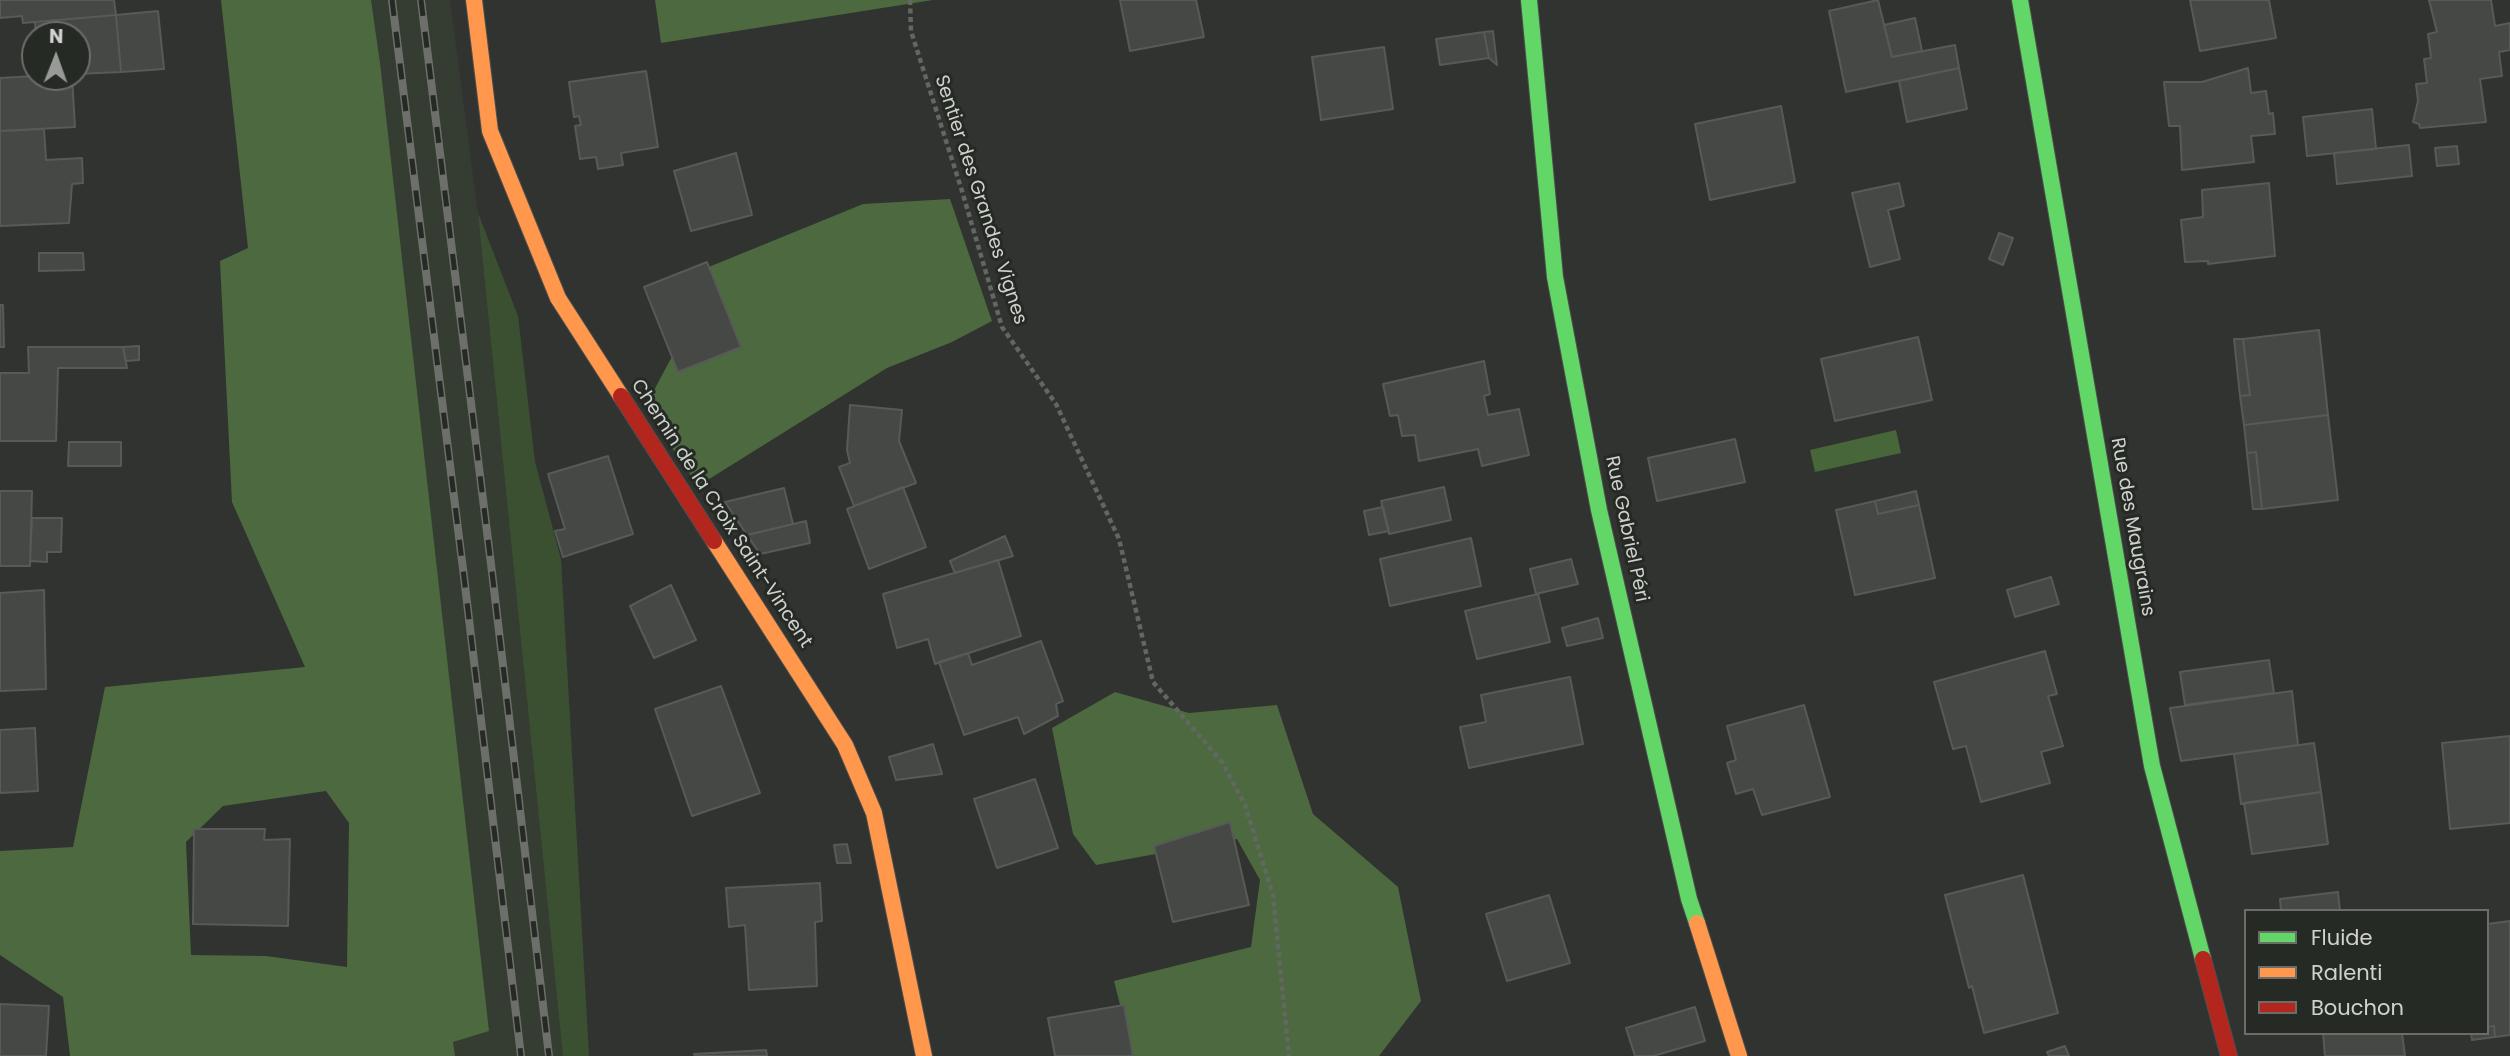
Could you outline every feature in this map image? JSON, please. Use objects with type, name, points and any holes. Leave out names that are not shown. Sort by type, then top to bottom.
[{"type":"street","name":"Chemin de la Croix Saint-Vincent","points":[[474,0],[490,131],[558,298],[845,745],[874,813],[924,1056]]},
{"type":"street","name":"Rue Gabriel Péri","points":[[1529,0],[1555,277],[1599,510],[1689,899],[1739,1056]]},
{"type":"street","name":"Rue des Maugrains","points":[[2020,0],[2152,766],[2229,1056]]},
{"type":"path","name":"Sentier des Grandes Vignes","points":[[910,0],[911,31],[1002,327],[1056,404],[1119,539],[1153,682],[1222,762],[1245,804],[1273,895],[1289,1056]]},
{"type":"shaded area","points":[[221,0],[450,0],[478,213],[518,316],[535,462],[561,559],[589,1056],[372,1056],[347,967],[349,823],[326,791],[318,697],[232,502],[220,261],[248,248]]},
{"type":"shaded area","points":[[221,0],[371,0],[489,1031],[453,1042],[455,1056],[70,1056],[63,997],[0,955],[0,851],[73,847],[105,687],[305,667],[232,502],[220,261],[248,248]],"holes":[[[326,791],[349,823],[347,967],[266,956],[191,955],[186,842],[223,806]]]},
{"type":"shaded area","points":[[655,0],[933,0],[661,43]]},
{"type":"shaded area","points":[[950,199],[992,321],[952,342],[887,368],[698,486],[659,429],[652,394],[677,347],[672,282],[863,204]]},
{"type":"shaded area","points":[[478,213],[518,316],[535,462],[561,559],[589,1056],[563,1056]]},
{"type":"shaded area","points":[[1896,430],[1901,453],[1815,472],[1810,450]]},
{"type":"shaded area","points":[[1115,692],[1189,713],[1277,705],[1313,814],[1398,887],[1421,1001],[1379,1056],[1133,1056],[1114,981],[1251,947],[1260,880],[1237,839],[1096,865],[1073,834],[1052,728]]},
{"type":"building","points":[[0,0],[114,0],[116,15],[46,21],[23,21],[22,16],[0,18]]},
{"type":"building","points":[[1120,0],[1196,0],[1204,37],[1130,51]]},
{"type":"building","points":[[1878,0],[1892,57],[1955,45],[1959,68],[1846,92],[1829,11]]},
{"type":"building","points":[[2190,0],[2269,0],[2276,38],[2200,51]]},
{"type":"building","points":[[2429,0],[2491,0],[2495,26],[2510,23],[2510,50],[2499,52],[2502,76],[2480,79],[2486,122],[2420,128],[2419,124],[2413,122],[2418,101],[2416,84],[2427,83],[2424,59],[2431,58],[2428,34],[2437,32]]},
{"type":"building","points":[[158,11],[164,69],[121,72],[116,15]]},
{"type":"building","points":[[116,15],[121,72],[91,73],[91,21],[47,21]]},
{"type":"building","points":[[1915,18],[1922,51],[1892,57],[1884,25]]},
{"type":"building","points":[[1493,31],[1497,65],[1489,58],[1484,32]]},
{"type":"building","points":[[1484,32],[1489,58],[1440,65],[1436,39]]},
{"type":"building","points":[[1384,47],[1393,109],[1321,120],[1312,57]]},
{"type":"building","points":[[1959,68],[1967,109],[1907,122],[1899,81]]},
{"type":"building","points":[[2248,68],[2251,93],[2266,91],[2269,114],[2273,113],[2275,134],[2251,136],[2254,162],[2182,170],[2180,126],[2169,126],[2164,82],[2202,82]]},
{"type":"building","points":[[646,71],[658,147],[621,153],[623,165],[598,169],[596,157],[580,159],[575,126],[581,125],[579,116],[574,117],[569,82]]},
{"type":"building","points":[[21,77],[21,91],[73,91],[75,127],[0,131],[0,78]]},
{"type":"building","points":[[1781,106],[1795,182],[1710,200],[1695,124]]},
{"type":"building","points":[[2372,109],[2376,149],[2307,156],[2303,117]]},
{"type":"building","points":[[44,129],[46,160],[82,158],[83,183],[72,184],[69,223],[0,226],[0,131]]},
{"type":"building","points":[[2409,145],[2412,176],[2337,184],[2334,153]]},
{"type":"building","points":[[2457,146],[2459,164],[2437,166],[2435,148]]},
{"type":"building","points":[[736,153],[752,215],[691,231],[674,171]]},
{"type":"building","points":[[1899,183],[1904,206],[1888,210],[1900,259],[1870,267],[1852,193]]},
{"type":"building","points":[[2269,183],[2275,256],[2208,264],[2208,261],[2185,262],[2181,220],[2203,217],[2202,190]]},
{"type":"building","points":[[1999,233],[2013,238],[2003,265],[1989,259]]},
{"type":"building","points":[[39,253],[83,253],[84,270],[39,271]]},
{"type":"building","points":[[707,262],[741,347],[678,372],[644,287]]},
{"type":"building","points":[[0,305],[3,305],[4,347],[0,347]]},
{"type":"building","points":[[2319,330],[2328,415],[2244,425],[2240,396],[2250,395],[2243,339]]},
{"type":"building","points":[[1918,337],[1932,400],[1835,421],[1821,359]]},
{"type":"building","points":[[2234,339],[2243,339],[2250,395],[2240,396]]},
{"type":"building","points":[[139,346],[139,360],[126,361],[123,347]]},
{"type":"building","points":[[28,347],[123,347],[127,368],[58,368],[56,441],[0,441],[0,373],[29,373]]},
{"type":"building","points":[[1484,361],[1490,394],[1484,396],[1488,415],[1519,409],[1529,455],[1482,466],[1478,449],[1419,461],[1415,435],[1402,436],[1398,415],[1390,416],[1383,384]]},
{"type":"building","points":[[850,405],[902,410],[899,441],[916,483],[854,506],[839,467],[850,463],[847,450]]},
{"type":"building","points":[[2328,415],[2338,500],[2262,509],[2256,452],[2247,453],[2244,425]]},
{"type":"building","points":[[1735,439],[1745,482],[1657,501],[1648,458]]},
{"type":"building","points":[[69,442],[121,442],[121,466],[68,466]]},
{"type":"building","points":[[2256,452],[2262,509],[2253,509],[2247,453]]},
{"type":"building","points":[[608,456],[633,534],[563,557],[555,531],[565,529],[548,474]]},
{"type":"building","points":[[903,487],[926,547],[869,569],[847,509]]},
{"type":"building","points":[[1444,487],[1451,520],[1389,534],[1381,501]]},
{"type":"building","points":[[784,488],[793,524],[747,535],[725,502]]},
{"type":"building","points":[[0,491],[32,491],[30,566],[0,566]]},
{"type":"building","points":[[1916,491],[1919,505],[1878,514],[1875,501]]},
{"type":"building","points":[[1875,501],[1878,514],[1919,505],[1935,578],[1855,595],[1836,510]]},
{"type":"building","points":[[1383,507],[1389,531],[1369,535],[1364,511]]},
{"type":"building","points":[[32,518],[62,518],[61,552],[47,552],[47,562],[30,561]]},
{"type":"building","points":[[806,521],[810,543],[760,554],[747,535]]},
{"type":"building","points":[[1005,536],[1013,556],[955,573],[950,561]]},
{"type":"building","points":[[1471,538],[1481,586],[1390,606],[1380,559]]},
{"type":"building","points":[[1571,559],[1578,584],[1536,594],[1530,569]]},
{"type":"building","points":[[998,560],[1021,636],[935,664],[928,639],[897,648],[883,594]]},
{"type":"building","points":[[2051,577],[2059,604],[2015,617],[2007,590]]},
{"type":"building","points":[[671,585],[696,640],[654,658],[630,606]]},
{"type":"building","points":[[44,590],[46,689],[0,691],[0,593]]},
{"type":"building","points":[[1538,594],[1550,642],[1477,659],[1465,611]]},
{"type":"building","points":[[1598,618],[1603,638],[1567,646],[1562,628]]},
{"type":"building","points":[[1041,641],[1063,701],[1056,704],[1058,716],[1024,734],[1018,717],[964,735],[939,662],[968,653],[972,665]]},
{"type":"building","points":[[2045,651],[2057,694],[2048,696],[2063,746],[2041,752],[2050,783],[1981,802],[1966,746],[1953,749],[1934,682]]},
{"type":"building","points":[[2269,660],[2274,693],[2185,705],[2180,672]]},
{"type":"building","points":[[1570,677],[1583,744],[1469,768],[1460,727],[1486,722],[1481,695]]},
{"type":"building","points":[[721,686],[760,793],[692,816],[655,709]]},
{"type":"building","points":[[2292,691],[2298,745],[2181,761],[2170,708]]},
{"type":"building","points":[[1804,705],[1830,797],[1762,815],[1753,789],[1736,794],[1727,763],[1736,760],[1727,726]]},
{"type":"building","points":[[35,728],[38,791],[0,793],[0,730]]},
{"type":"building","points":[[2510,736],[2510,823],[2450,829],[2442,743]]},
{"type":"building","points":[[2314,743],[2321,792],[2241,804],[2234,754]]},
{"type":"building","points":[[933,744],[942,774],[896,780],[889,757]]},
{"type":"building","points":[[1035,779],[1058,848],[997,868],[974,799]]},
{"type":"building","points":[[2321,792],[2328,844],[2252,854],[2244,803]]},
{"type":"building","points":[[1230,822],[1249,905],[1173,922],[1154,846]]},
{"type":"building","points":[[194,829],[265,829],[264,840],[290,839],[288,926],[193,924]]},
{"type":"building","points":[[847,844],[851,863],[837,863],[834,845]]},
{"type":"building","points":[[2023,875],[2058,1013],[1984,1033],[1972,986],[1969,988],[1945,895]]},
{"type":"building","points":[[820,883],[822,921],[815,922],[817,986],[749,990],[745,925],[729,927],[726,888]]},
{"type":"building","points":[[2338,892],[2340,909],[2281,909],[2280,899]]},
{"type":"building","points":[[1549,895],[1570,963],[1507,981],[1486,914]]},
{"type":"building","points":[[2510,921],[2510,1035],[2495,1037],[2494,1026],[2489,1027],[2489,924]]},
{"type":"building","points":[[0,1004],[49,1006],[46,1056],[0,1056]]},
{"type":"building","points":[[1124,1005],[1133,1056],[1055,1056],[1048,1018]]},
{"type":"building","points":[[1695,1007],[1705,1041],[1653,1056],[1635,1056],[1626,1028]]},
{"type":"building","points":[[2494,1026],[2495,1037],[2472,1040],[2471,1035],[2489,1035],[2489,1027]]},
{"type":"building","points":[[2323,1035],[2402,1035],[2405,1056],[2325,1056]]},
{"type":"building","points":[[2065,1046],[2069,1056],[2049,1056],[2047,1052]]},
{"type":"building","points":[[766,1050],[767,1056],[694,1054]]},
{"type":"railway","points":[[392,0],[521,1056]]},
{"type":"railway","points":[[421,0],[549,1056]]},
{"type":"traffic: fast","points":[[1529,0],[1555,277],[1599,510],[1689,899],[1697,923]]},
{"type":"traffic: fast","points":[[2020,0],[2152,766],[2203,959]]},
{"type":"traffic: slow","points":[[474,0],[490,131],[558,298],[621,396]]},
{"type":"traffic: slow","points":[[714,541],[845,745],[874,813],[924,1056]]},
{"type":"traffic: slow","points":[[1697,923],[1739,1056]]},
{"type":"traffic: jam","points":[[621,396],[714,541]]},
{"type":"traffic: jam","points":[[2203,959],[2229,1056]]}]
